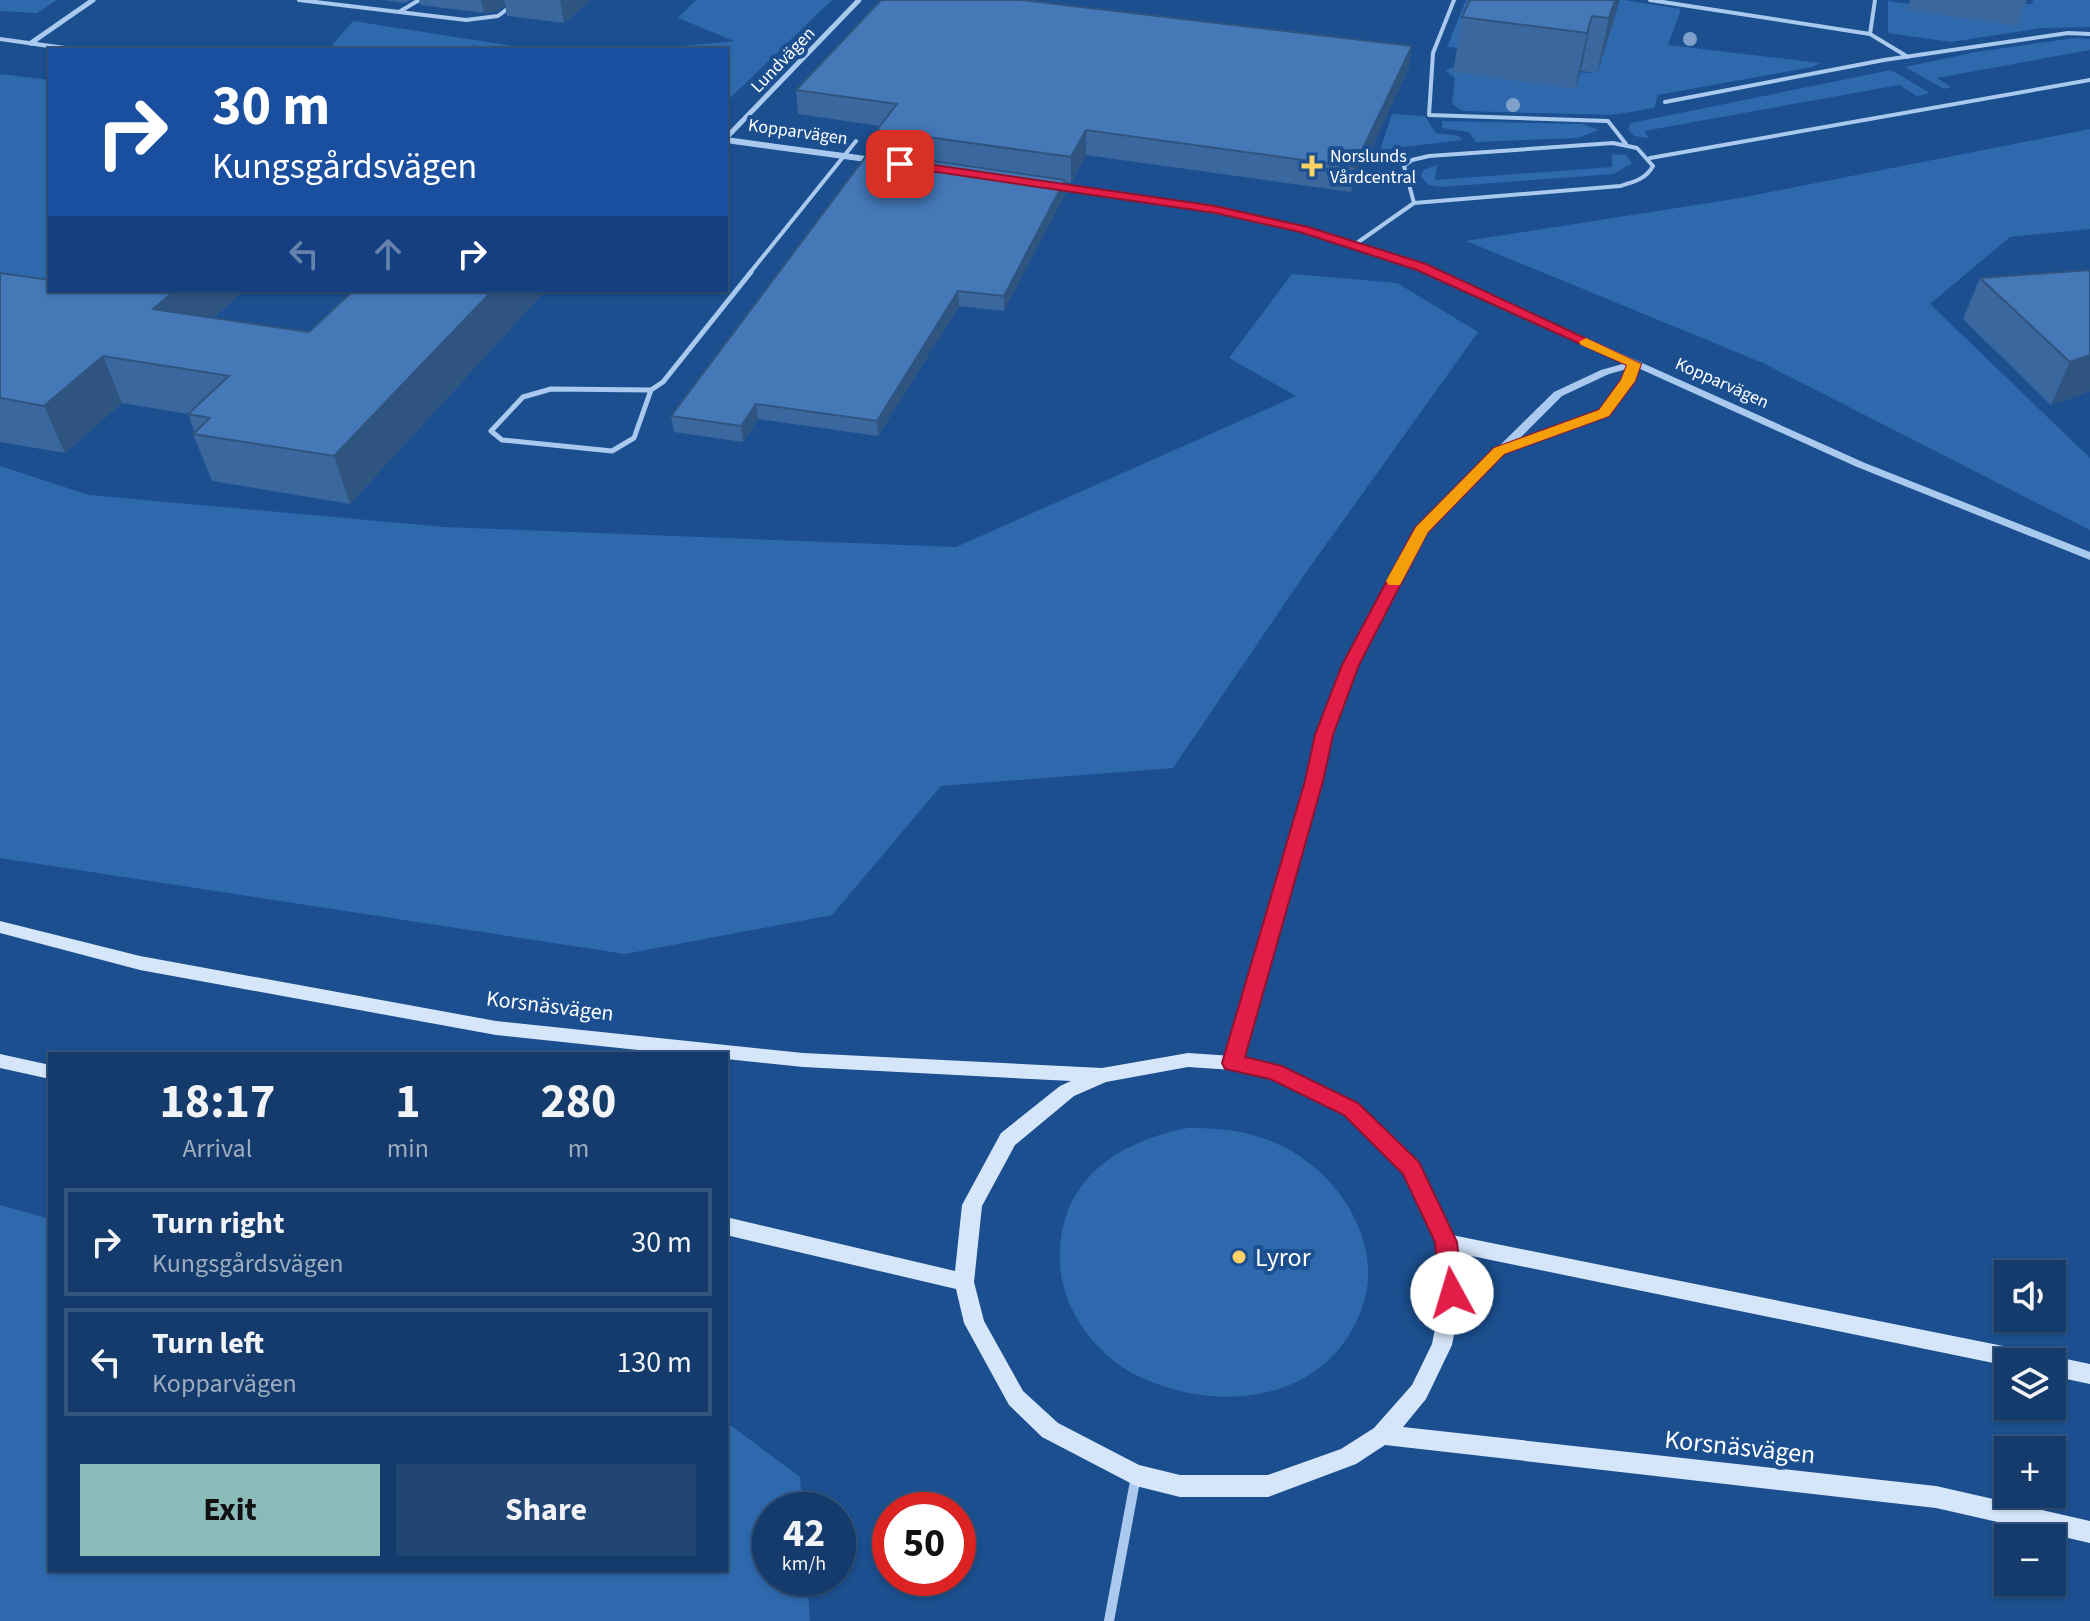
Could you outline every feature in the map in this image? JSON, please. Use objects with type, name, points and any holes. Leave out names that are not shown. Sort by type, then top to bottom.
[{"type":"main road","name":"Korsnäsvägen","points":[[0,927],[140,963],[496,1028],[726,1052]]},
{"type":"main road","name":"Korsnäsvägen","points":[[728,1052],[803,1060],[1103,1075]]},
{"type":"main road","points":[[1188,1060],[1233,1063],[1274,1072],[1351,1109],[1411,1168],[1446,1242],[1452,1293],[1442,1345],[1419,1392],[1382,1435],[1348,1457],[1268,1486],[1180,1486],[1136,1475],[1050,1430],[1016,1398],[974,1323],[964,1282],[972,1205],[1008,1139],[1067,1091],[1103,1075],[1188,1060]]},
{"type":"main road","points":[[0,1061],[48,1072]]},
{"type":"main road","points":[[728,1226],[964,1282]]},
{"type":"main road","points":[[1446,1242],[1994,1354]]},
{"type":"main road","points":[[2066,1369],[2090,1374]]},
{"type":"main road","name":"Korsnäsvägen","points":[[1382,1435],[1936,1497],[2090,1532]]},
{"type":"street","points":[[31,43],[93,0]]},
{"type":"street","name":"Lundvägen","points":[[728,137],[859,0]]},
{"type":"street","points":[[0,39],[66,48]]},
{"type":"street","name":"Kopparvägen","points":[[728,139],[888,162]]},
{"type":"street","name":"Kopparvägen","points":[[1041,183],[1215,209],[1354,245],[1421,267],[1861,465],[2090,556]]},
{"type":"street","points":[[1499,451],[1604,413],[1628,381],[1634,364]]},
{"type":"street","points":[[1233,1063],[1314,781],[1324,735],[1350,665],[1421,530],[1558,394],[1605,372],[1634,364]]},
{"type":"street","points":[[1109,1621],[1136,1475]]},
{"type":"lane","points":[[299,0],[454,20],[498,16],[519,0]]},
{"type":"lane","points":[[399,12],[419,0]]},
{"type":"lane","points":[[1354,245],[1414,203],[1620,186],[1638,181],[1650,173],[1653,166],[1650,158],[1626,144],[1608,121],[1429,115],[1433,53],[1454,0]]},
{"type":"lane","points":[[1650,0],[1870,34],[1908,57]]},
{"type":"lane","points":[[1870,34],[1875,0]]},
{"type":"lane","points":[[1665,102],[1908,57],[2068,33],[2090,34]]},
{"type":"lane","points":[[1650,158],[2090,80]]},
{"type":"lane","points":[[651,390],[634,438],[612,451],[502,440],[491,431],[523,397],[551,389],[651,390],[663,382],[856,141]]},
{"type":"lane","points":[[1414,203],[1404,166],[1412,160],[1429,156],[1626,144]]},
{"type":"shaded area","points":[[0,0],[57,0],[37,13],[0,11]]},
{"type":"shaded area","points":[[696,0],[832,0],[728,100],[728,48],[661,48],[734,41],[678,18]]},
{"type":"shaded area","points":[[1466,0],[1624,0],[1681,9],[1668,45],[1820,63],[1658,95],[1654,108],[1612,115],[1463,111],[1452,104],[1455,78],[1446,71],[1450,68],[1597,73],[1602,59],[1447,47]]},
{"type":"shaded area","points":[[2033,0],[2090,0],[2090,27],[2042,28],[1951,42],[1888,33],[1888,1],[1909,4],[2032,4]]},
{"type":"shaded area","points":[[353,21],[526,48],[330,48]]},
{"type":"shaded area","points":[[2075,38],[2090,39],[2090,50],[1937,78],[1951,87],[1944,89],[1905,67],[1976,52]]},
{"type":"shaded area","points":[[1891,70],[1930,93],[1917,96],[1899,85],[1644,131],[1649,138],[1634,136],[1628,129],[1631,123]]},
{"type":"shaded area","points":[[0,74],[48,80],[48,290],[0,291]]},
{"type":"shaded area","points":[[1392,114],[1425,116],[1436,133],[1459,136],[1462,140],[1380,150]]},
{"type":"shaded area","points":[[1442,121],[1583,124],[1599,130],[1578,138],[1476,142],[1469,132],[1442,128]]},
{"type":"shaded area","points":[[2090,129],[2090,229],[2010,237],[1930,304],[2090,458],[2090,530],[1763,363],[1466,241],[1740,198]]},
{"type":"shaded area","points":[[1612,154],[1626,155],[1632,163],[1614,174],[1441,187],[1428,185],[1421,176],[1423,170],[1437,165],[1435,180],[1612,167]]},
{"type":"shaded area","points":[[1292,274],[1397,283],[1478,332],[1302,578],[1173,768],[941,786],[832,915],[625,954],[0,858],[0,466],[89,495],[444,527],[956,547],[1296,396],[1229,358]]},
{"type":"shaded area","points":[[1188,1128],[1248,1134],[1271,1141],[1302,1158],[1338,1192],[1361,1234],[1367,1257],[1368,1281],[1363,1305],[1347,1338],[1326,1363],[1300,1380],[1270,1392],[1238,1396],[1205,1395],[1172,1389],[1140,1377],[1096,1345],[1067,1298],[1060,1263],[1062,1235],[1068,1210],[1080,1188],[1096,1170],[1115,1156],[1161,1134]]},
{"type":"shaded area","points":[[0,1205],[48,1218],[48,1572],[728,1572],[728,1423],[800,1477],[801,1492],[752,1492],[752,1596],[808,1596],[810,1621],[0,1621]]},
{"type":"building","points":[[881,0],[1022,0],[1412,46],[1354,167],[1086,130],[1071,157],[877,130],[897,104],[796,90]]},
{"type":"building","points":[[1470,0],[1615,0],[1609,18],[1592,16],[1587,33],[1462,17]]},
{"type":"building","points":[[869,152],[1065,180],[1004,296],[958,291],[877,421],[756,404],[741,426],[671,416]]},
{"type":"building","points":[[2090,270],[2090,355],[2070,362],[1980,278]]},
{"type":"building","points":[[0,273],[48,280],[48,292],[173,292],[153,309],[309,332],[352,292],[491,292],[334,456],[193,434],[210,418],[188,414],[229,376],[103,356],[44,406],[0,398]]},
{"type":"slow traffic","points":[[1394,581],[1421,530],[1499,451],[1604,413],[1628,381],[1634,364],[1586,342]]},
{"type":"place","name":"Norslunds Vårdcentral","points":[[1312,166]]},
{"type":"place","name":"Lyror","points":[[1239,1257]]},
{"type":"route","points":[[900,164],[1215,209],[1303,230],[1421,267],[1634,364],[1628,381],[1604,413],[1499,451],[1421,531],[1350,665],[1324,735],[1314,781],[1233,1063],[1274,1072],[1351,1109],[1411,1168],[1446,1242],[1452,1293]]}]
